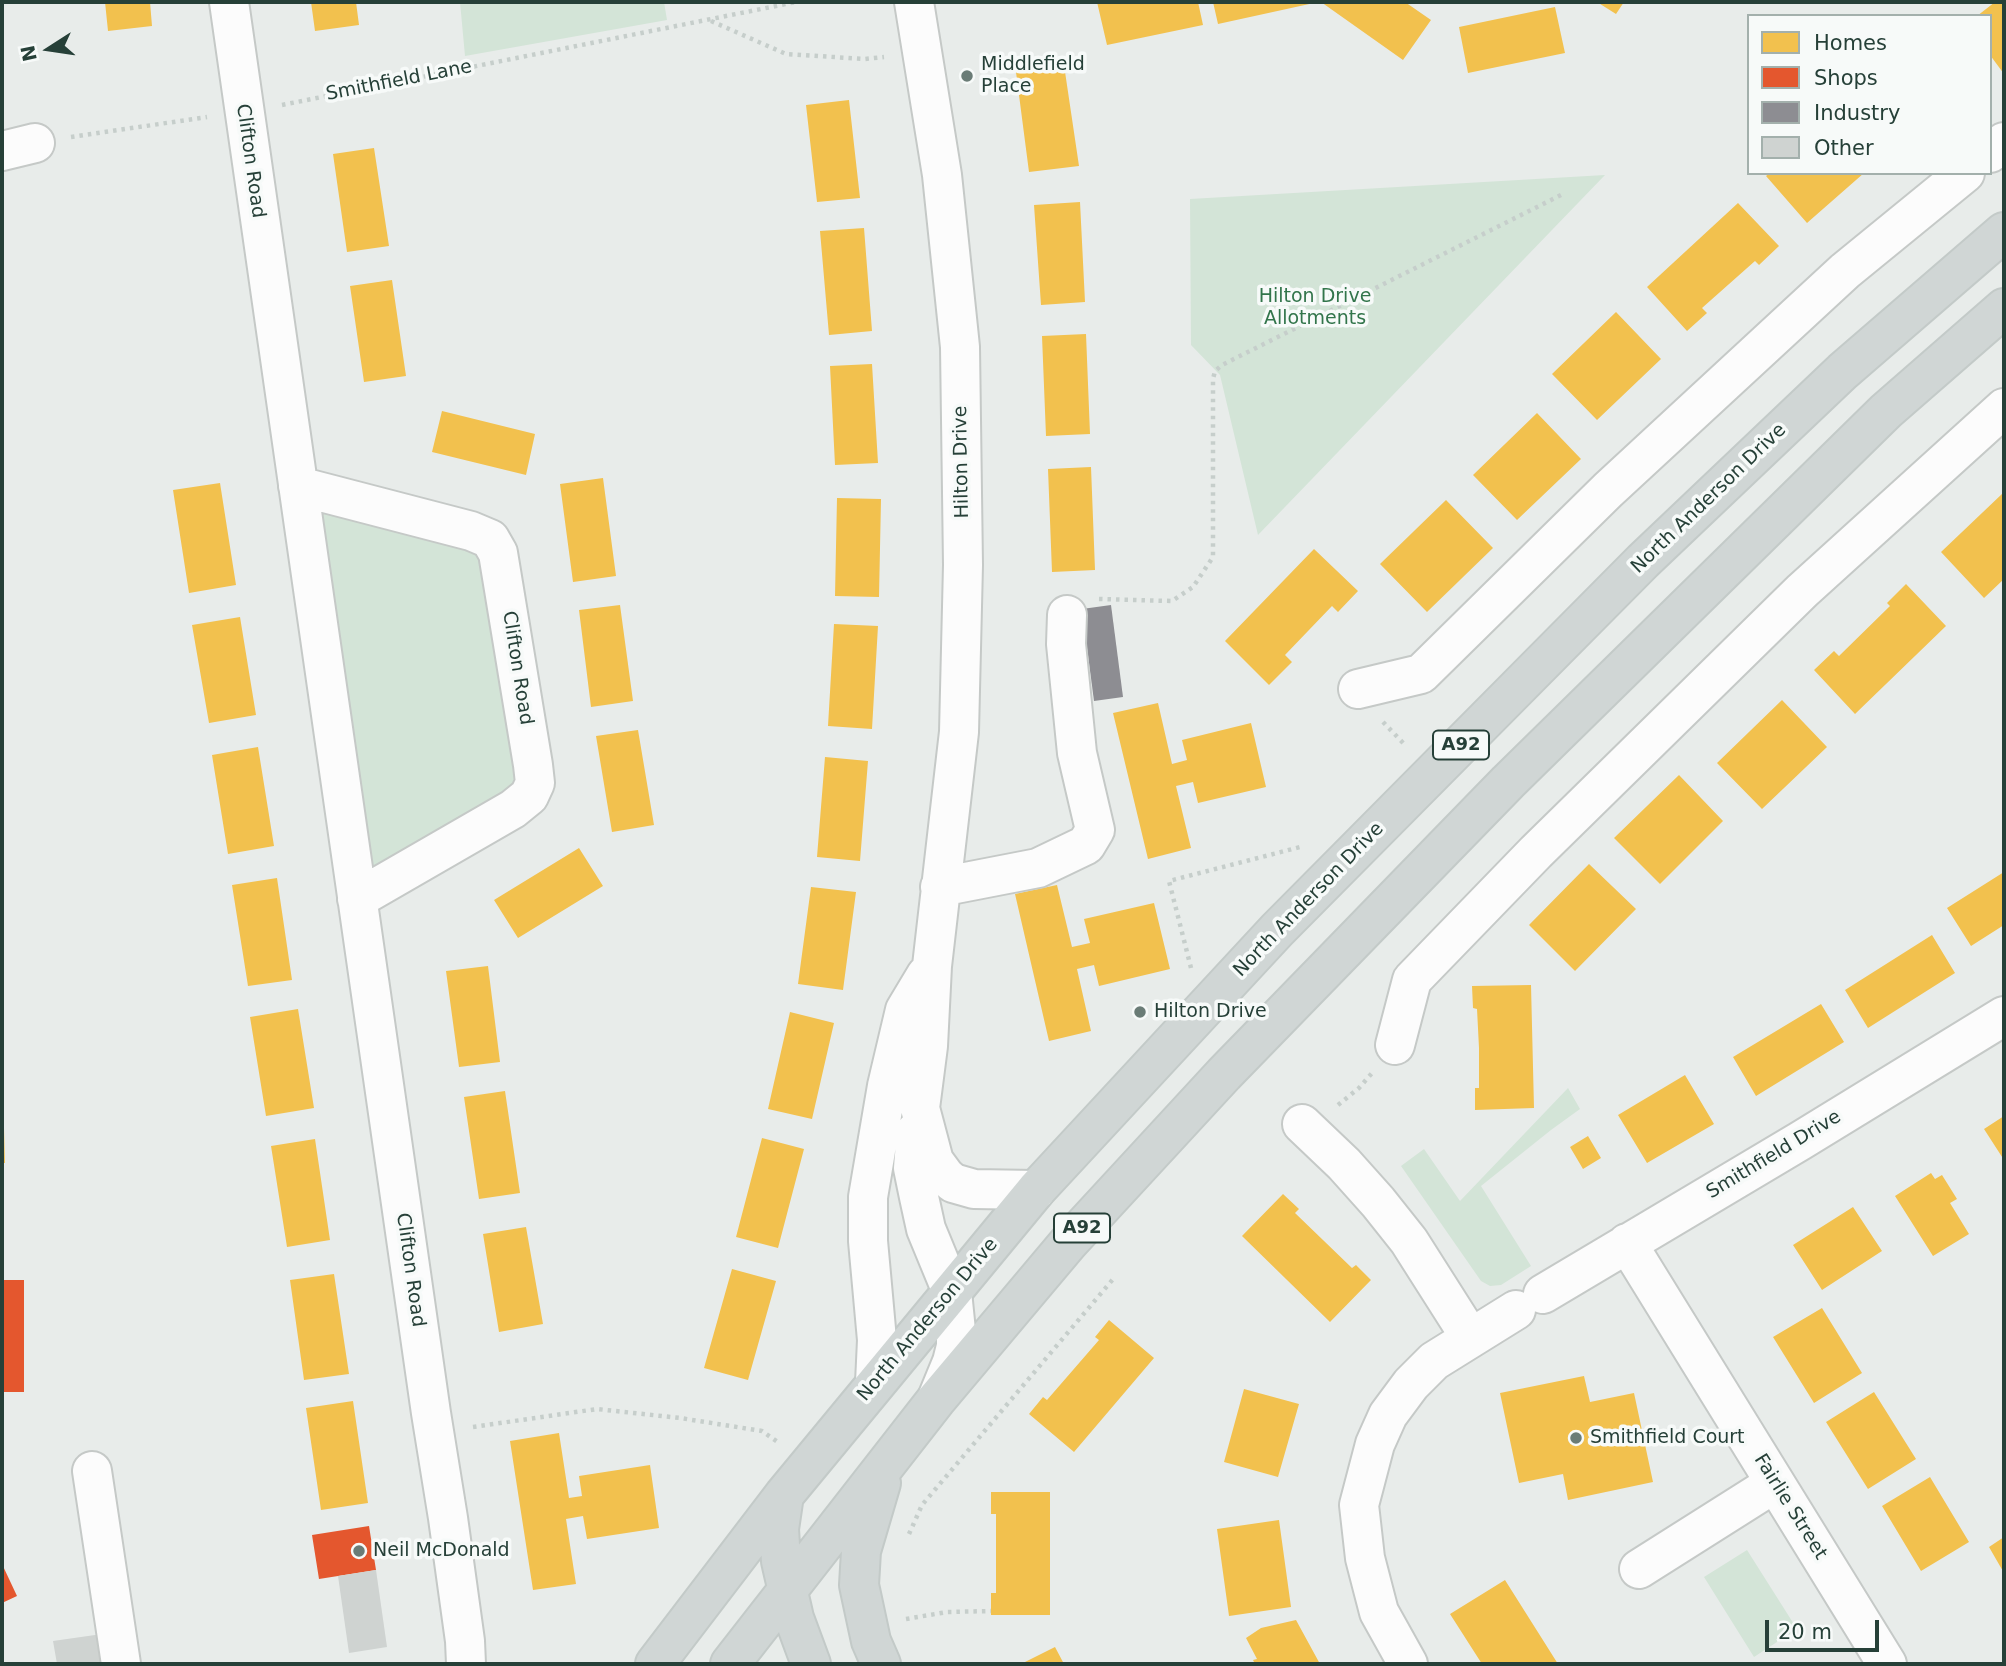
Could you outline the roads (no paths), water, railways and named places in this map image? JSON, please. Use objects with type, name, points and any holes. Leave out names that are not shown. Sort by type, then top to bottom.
[{"type":"main road","name":"North Anderson Drive","points":[[654,1664],[784,1495],[1036,1190],[1277,930],[1634,570],[1843,371],[2004,232]]},
{"type":"main road","name":"A92","points":[[730,1664],[936,1400],[1069,1242],[1224,1074],[1508,782],[1886,411],[2004,308]]},
{"type":"main road","points":[[881,1664],[871,1642],[859,1585],[861,1551],[873,1504],[892,1455]]},
{"type":"main road","points":[[784,1495],[779,1548],[794,1618],[811,1664]]},
{"type":"street","name":"Clifton Road","points":[[229,2],[357,899],[469,1656]]},
{"type":"street","name":"Hilton Drive","points":[[914,2],[942,174],[960,347],[963,565],[959,732],[940,887],[928,1046],[920,1108],[934,1161],[944,1176],[953,1183],[974,1189],[1036,1190]]},
{"type":"street","points":[[1358,689],[1421,674],[1608,490],[1845,271],[1963,175]]},
{"type":"street","points":[[1395,1045],[1412,980],[1536,852],[1792,601],[2004,408]]},
{"type":"street","name":"Clifton Road","points":[[298,486],[471,531],[490,539],[498,553],[533,765],[535,783],[529,796],[357,899]]},
{"type":"street","points":[[940,887],[1038,868],[1086,845],[1095,830],[1077,753],[1066,644],[1067,615]]},
{"type":"street","name":"Hilton Drive","points":[[875,1383],[877,1330],[868,1241],[868,1197],[873,1159],[905,1010],[932,966]]},
{"type":"street","name":"Smithfield Drive","points":[[1408,1664],[1380,1612],[1365,1558],[1359,1506],[1375,1444],[1388,1415],[1411,1384],[1434,1361],[1470,1337],[2004,1016]]},
{"type":"street","points":[[920,1108],[914,1141],[913,1168],[926,1228],[953,1292],[956,1346],[936,1400]]},
{"type":"street","points":[[1318,1117],[1344,1164],[1402,1231],[1436,1280],[1470,1337]]},
{"type":"street","name":"Fairlie Street","points":[[1627,1242],[1887,1664]]},
{"type":"street","points":[[92,1471],[121,1664]]},
{"type":"street","points":[[1639,1569],[1774,1483]]},
{"type":"place","name":"Middlefield Place","points":[[967,76]]},
{"type":"place","name":"Hilton Drive","points":[[1140,1012]]},
{"type":"place","name":"Smithfield Court","points":[[1576,1438]]},
{"type":"place","name":"Neil McDonald","points":[[359,1551]]},
{"type":"park label","name":"Hilton Drive Allotments","points":[[1315,308]]}]
